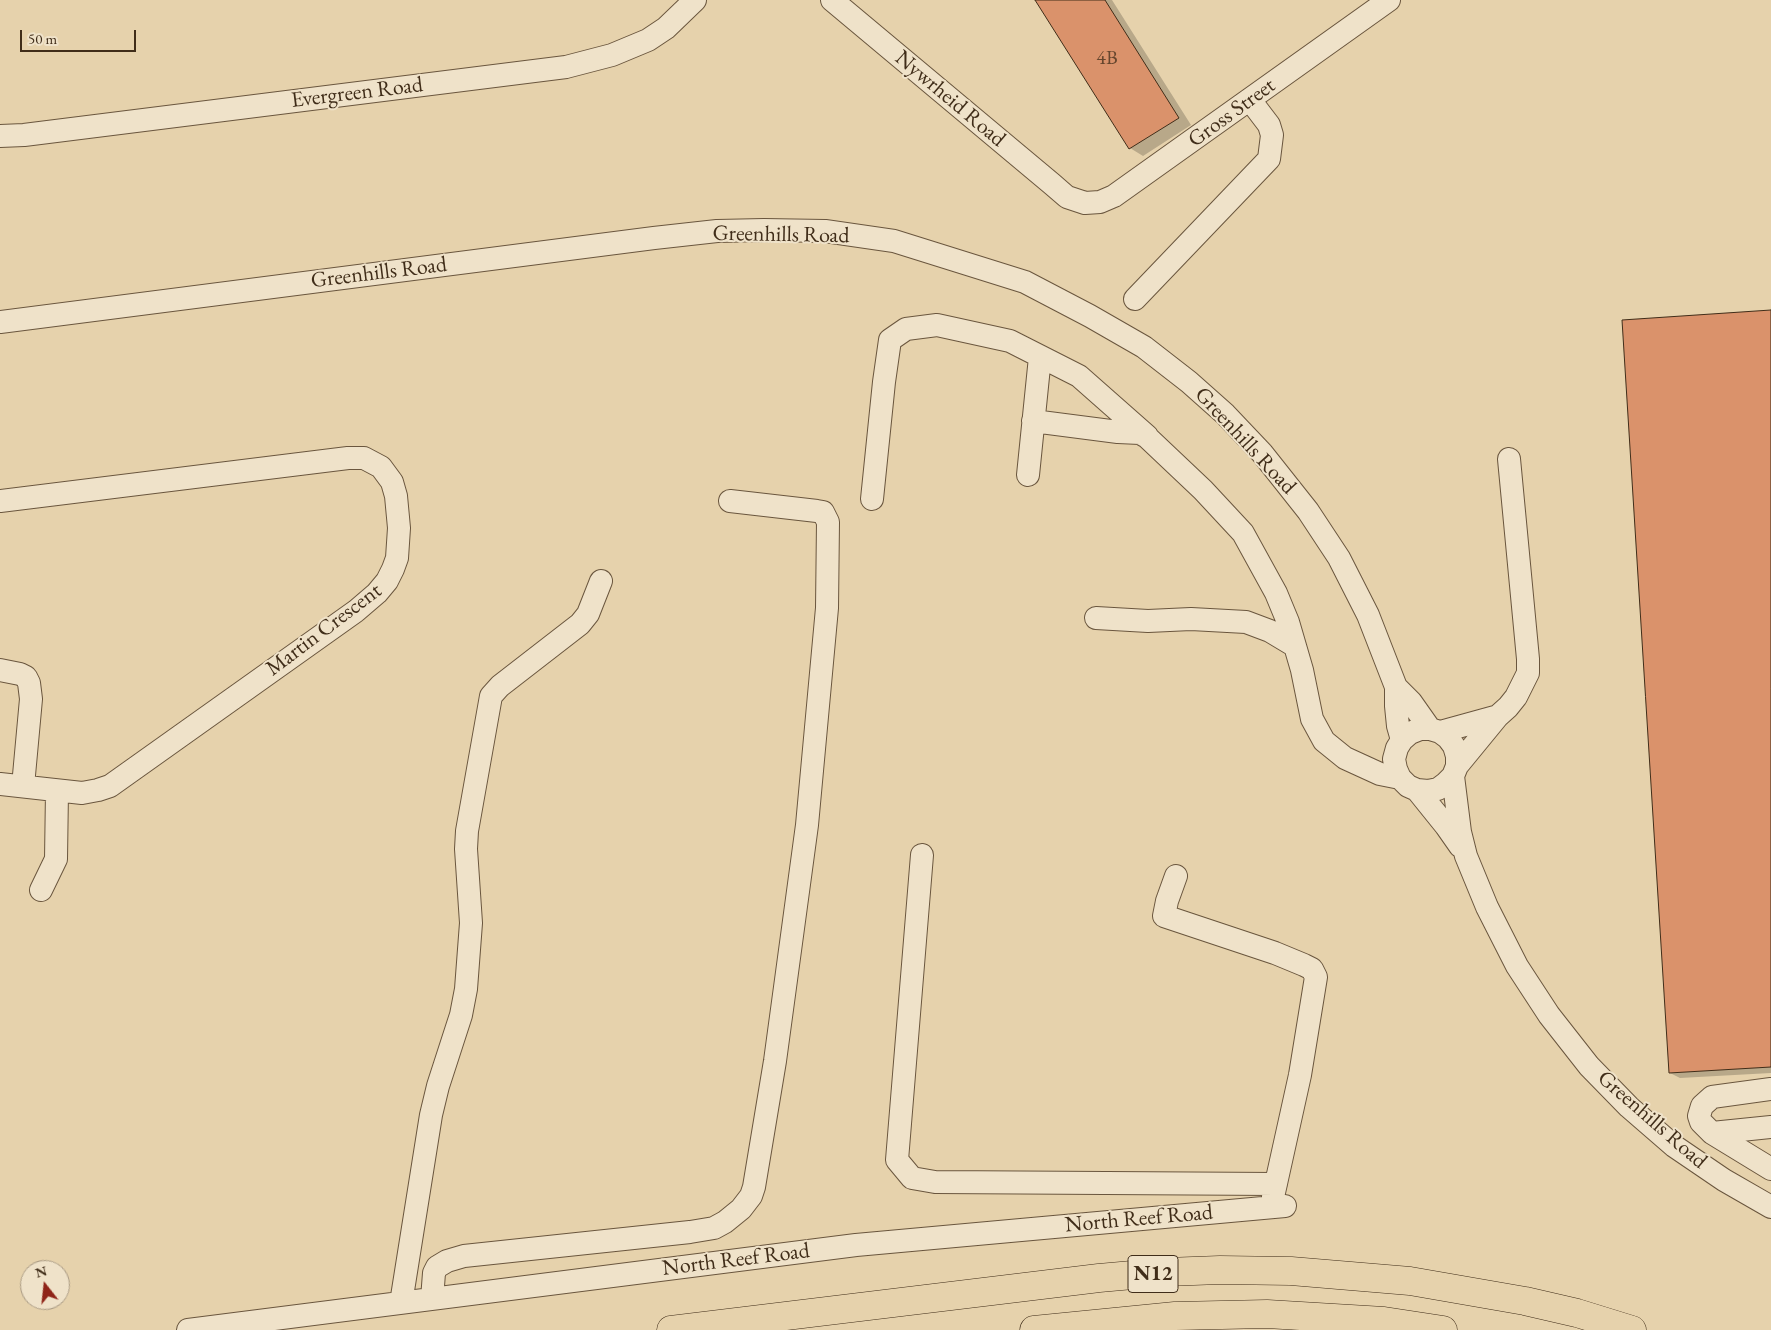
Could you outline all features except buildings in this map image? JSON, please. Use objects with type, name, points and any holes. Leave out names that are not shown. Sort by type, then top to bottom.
[{"type":"highway","name":"N12","points":[[671,1330],[1099,1278],[1166,1272],[1220,1270],[1309,1272],[1410,1281],[1525,1301],[1577,1313],[1632,1330]]},
{"type":"highway","name":"N12","points":[[1034,1330],[1175,1316],[1267,1314],[1384,1321],[1443,1330]]},
{"type":"street","name":"Evergreen Road","points":[[0,136],[24,135],[566,67],[612,55],[648,40],[666,28],[695,0]]},
{"type":"street","name":"Nywrheid Road","points":[[832,0],[1068,197]]},
{"type":"street","name":"Gross Street","points":[[1068,197],[1085,203],[1100,202],[1114,196],[1389,0]]},
{"type":"street","points":[[1135,299],[1269,159],[1272,135],[1269,126],[1250,100]]},
{"type":"street","name":"Greenhills Road","points":[[0,322],[717,231],[825,231],[894,242],[1025,282],[1144,347],[1218,407],[1262,453],[1308,511],[1339,558],[1368,615],[1396,687],[1435,731]]},
{"type":"street","points":[[872,499],[890,340],[906,329],[938,325],[1010,341],[1079,376],[1147,437],[1243,533],[1276,592],[1288,622],[1302,670],[1312,719],[1324,741],[1337,753],[1352,761],[1380,774],[1428,791],[1438,789],[1446,783],[1498,716],[1516,697],[1528,672],[1509,459]]},
{"type":"street","points":[[1028,475],[1040,356]]},
{"type":"street","points":[[1033,421],[1140,433],[1147,437]]},
{"type":"street","name":"Martin Crescent","points":[[0,501],[348,458],[364,458],[381,467],[392,482],[396,496],[399,528],[397,558],[391,575],[377,593],[356,611],[110,786],[82,793],[0,784]]},
{"type":"street","points":[[432,1299],[434,1272],[437,1267],[447,1260],[464,1256],[714,1228],[741,1209],[751,1196],[775,1061],[808,825],[828,608],[828,522],[823,512],[730,501]]},
{"type":"street","points":[[401,1303],[431,1115],[438,1086],[461,1015],[466,989],[471,924],[466,849],[467,831],[491,696],[500,686],[580,624],[588,614],[601,581]]},
{"type":"street","points":[[1096,618],[1148,621],[1190,619],[1246,622],[1270,631],[1295,646]]},
{"type":"street","points":[[0,670],[10,671],[26,677],[31,692],[23,786]]},
{"type":"street","name":"Greenhills Road","points":[[1396,687],[1400,744]]},
{"type":"street","points":[[1409,784],[1396,769],[1394,758],[1400,744],[1410,733],[1420,730],[1435,731],[1498,716]]},
{"type":"street","points":[[1435,731],[1448,738],[1454,746],[1457,756],[1455,771]]},
{"type":"street","points":[[1352,761],[1400,744]]},
{"type":"street","name":"Greenhills Road","points":[[1455,771],[1460,832],[1466,856],[1487,907],[1517,966],[1549,1015],[1589,1066],[1630,1108],[1674,1146],[1724,1180],[1771,1208]]},
{"type":"street","name":"Greenhills Road","points":[[1409,784],[1446,826],[1466,856]]},
{"type":"street","points":[[41,890],[56,859],[58,791]]},
{"type":"street","points":[[922,855],[897,1160],[912,1178],[936,1182],[1276,1184],[1300,1075],[1316,977],[1312,969],[1276,953],[1164,916],[1176,876]]},
{"type":"street","points":[[1771,1089],[1712,1097],[1702,1106],[1699,1116],[1700,1122],[1712,1133],[1771,1168]]},
{"type":"street","points":[[1712,1133],[1771,1127]]},
{"type":"street","name":"North Reef Road","points":[[188,1330],[856,1245],[1278,1207],[1276,1184]]}]
